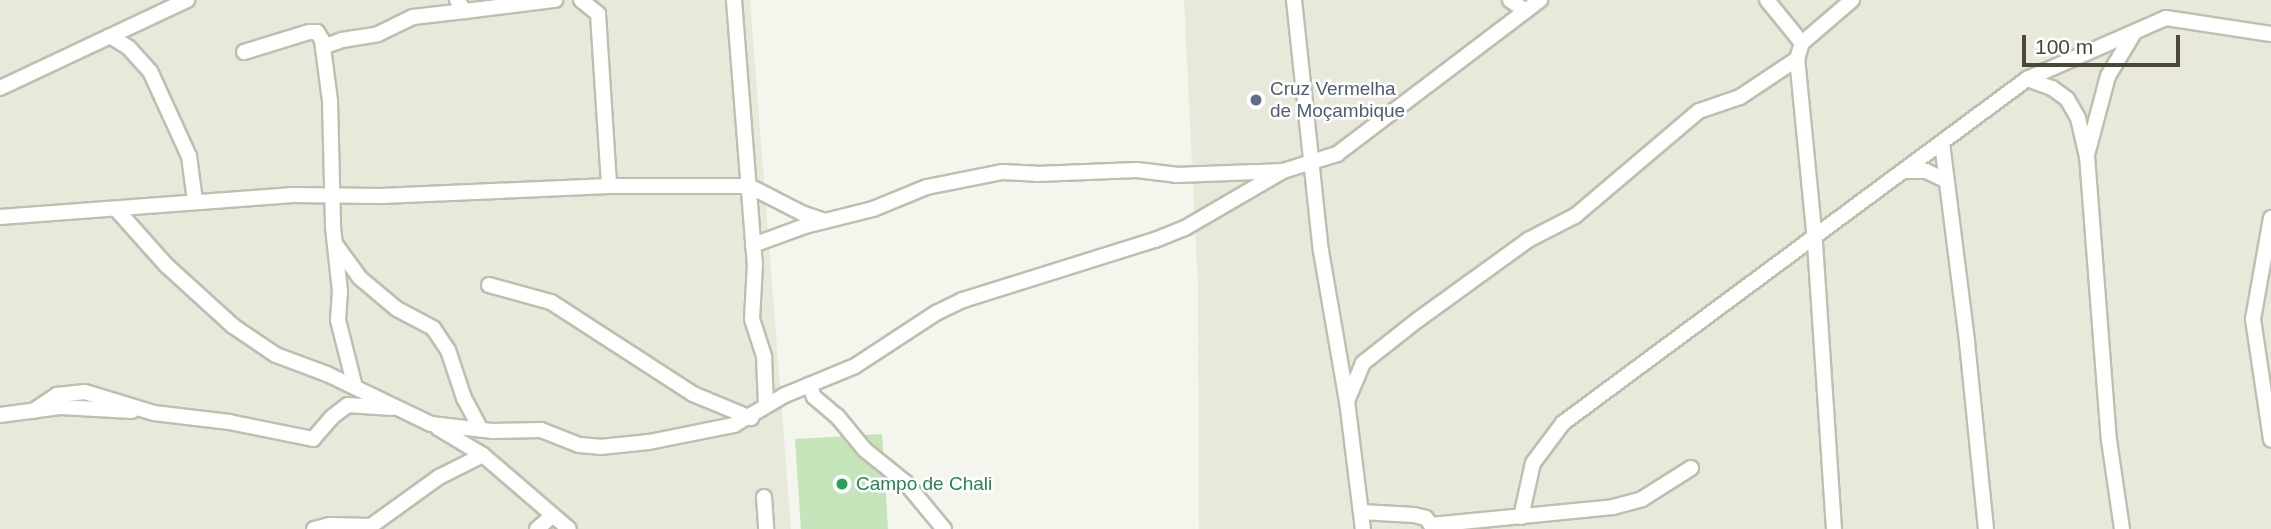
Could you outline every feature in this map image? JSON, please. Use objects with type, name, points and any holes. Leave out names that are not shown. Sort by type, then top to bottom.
[{"type":"street","points":[[0,88],[187,0]]},
{"type":"street","points":[[323,47],[342,40],[378,34],[413,18],[461,5],[555,0]]},
{"type":"street","points":[[581,0],[598,7],[609,186]]},
{"type":"street","points":[[734,0],[753,245],[752,319],[764,357],[766,405]]},
{"type":"street","points":[[1294,0],[1321,251],[1347,401],[1363,529]]},
{"type":"street","points":[[1510,0],[1526,10]]},
{"type":"street","points":[[431,424],[481,429],[541,430],[587,447],[679,437],[734,425],[751,418],[766,405],[855,366],[936,313],[963,300],[1185,228],[1283,171],[1340,152],[1540,0]]},
{"type":"street","points":[[1768,0],[1802,43]]},
{"type":"street","points":[[1834,529],[1814,239],[1797,59],[1802,43],[1852,0]]},
{"type":"street","points":[[1521,517],[1533,463],[1563,423],[2027,79],[2166,18],[2271,34]]},
{"type":"street","points":[[129,27],[129,48]]},
{"type":"street","points":[[244,51],[309,32],[317,32],[323,47],[330,101],[335,244],[340,291],[338,320],[355,387]]},
{"type":"street","points":[[2087,156],[2108,76],[2134,33]]},
{"type":"street","points":[[110,36],[129,48],[150,71],[189,156],[195,201]]},
{"type":"street","points":[[1347,401],[1363,363],[1419,319],[1528,240],[1575,216],[1699,111],[1740,97],[1797,59]]},
{"type":"street","points":[[2027,79],[2052,88],[2067,99],[2078,118],[2087,156],[2109,440],[2122,529]]},
{"type":"street","points":[[1942,143],[1967,342],[1986,529]]},
{"type":"street","points":[[753,245],[873,209],[927,187],[1003,172],[1037,174],[1137,170],[1176,175],[1283,171]]},
{"type":"street","points":[[1905,171],[1926,171],[1945,180]]},
{"type":"street","points":[[0,217],[195,201],[334,195],[381,197],[609,186],[749,187],[804,214],[827,221]]},
{"type":"street","points":[[117,209],[166,265],[233,326],[276,355],[355,387],[431,424],[483,455],[569,529]]},
{"type":"street","points":[[2271,218],[2253,319],[2271,440]]},
{"type":"street","points":[[335,244],[360,278],[397,309],[433,328],[448,350],[464,398],[481,429]]},
{"type":"street","points":[[489,285],[551,302],[693,394],[751,418]]},
{"type":"street","points":[[809,385],[814,397],[837,416],[864,450],[905,482],[944,529]]},
{"type":"street","points":[[0,415],[61,407],[154,413],[229,422],[313,439],[332,417],[348,405],[397,409]]},
{"type":"street","points":[[314,529],[330,525],[370,527],[439,477],[483,455]]},
{"type":"street","points":[[1361,512],[1414,515],[1426,519],[1431,525],[1629,505],[1691,468]]},
{"type":"street","points":[[764,497],[766,529]]},
{"type":"street","points":[[537,529],[552,516]]},
{"type":"shaded area","points":[[0,0],[750,0],[791,529],[0,529]]},
{"type":"shaded area","points":[[1184,0],[2271,0],[2271,529],[1199,529],[1198,286]]},
{"type":"green space","name":"Campo de Chali","points":[[882,434],[888,529],[801,529],[795,439]]},
{"type":"place","name":"Cruz Vermelha de Moçambique","points":[[1256,100]]},
{"type":"place","name":"Campo de Chali","points":[[842,484]]}]
